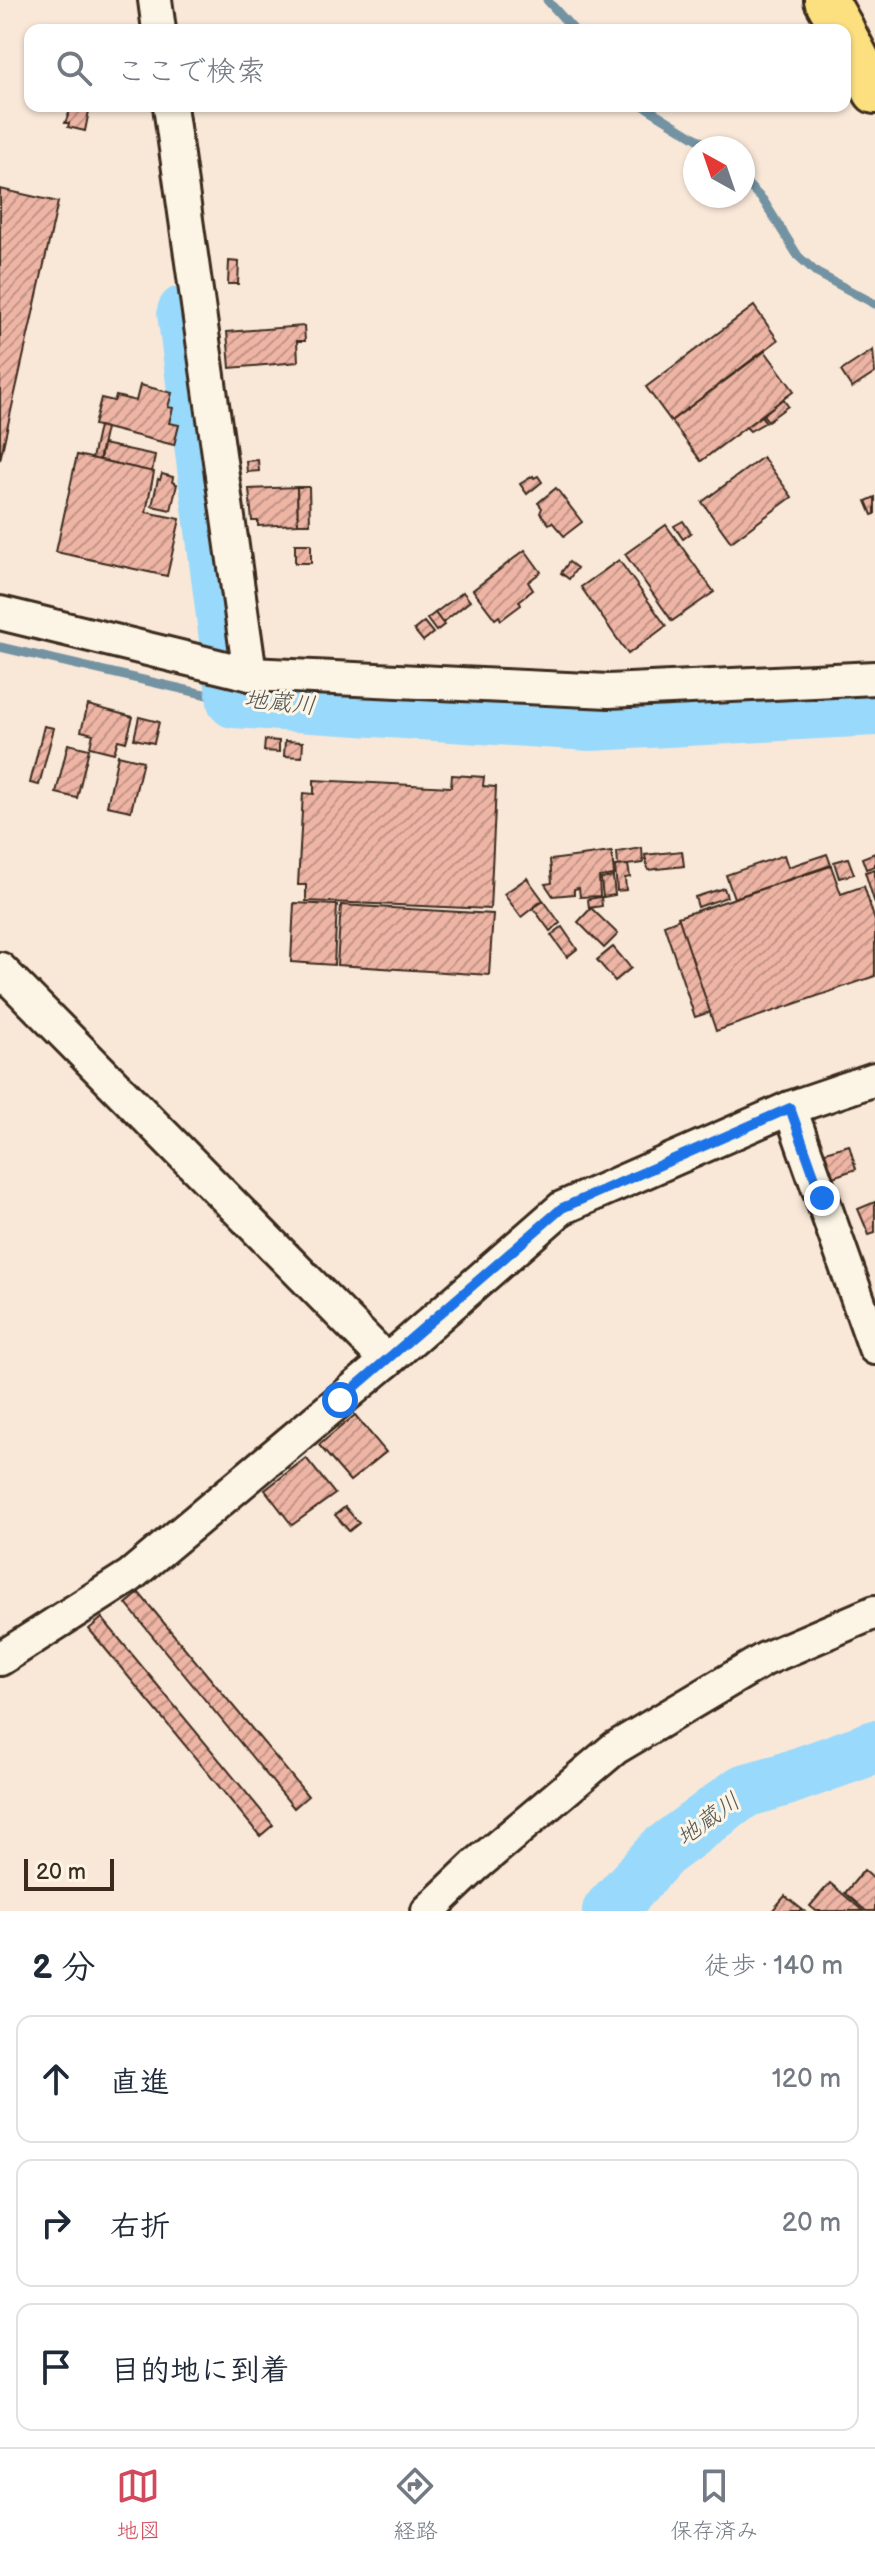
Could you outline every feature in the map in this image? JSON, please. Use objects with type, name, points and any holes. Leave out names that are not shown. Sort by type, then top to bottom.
[{"type":"main road","points":[[851,46],[875,92]]},
{"type":"street","points":[[155,0],[158,24]]},
{"type":"street","points":[[171,112],[250,674]]},
{"type":"street","points":[[0,613],[250,674],[609,691],[875,678]]},
{"type":"street","points":[[0,969],[387,1361]]},
{"type":"street","points":[[0,1659],[130,1576],[387,1361],[562,1208],[790,1108],[875,1079]]},
{"type":"street","points":[[790,1108],[875,1348]]},
{"type":"street","points":[[428,1911],[475,1866],[615,1748],[765,1659],[875,1612]]},
{"type":"building","points":[[70,112],[89,112],[85,131],[68,127],[69,123],[65,123]]},
{"type":"building","points":[[0,189],[58,202],[0,460]]},
{"type":"building","points":[[229,261],[239,262],[238,284],[228,284]]},
{"type":"building","points":[[754,306],[778,340],[671,421],[646,387]]},
{"type":"building","points":[[304,326],[305,341],[297,341],[298,362],[230,368],[227,332]]},
{"type":"building","points":[[873,350],[875,373],[852,388],[841,371]]},
{"type":"building","points":[[765,351],[794,391],[701,461],[671,421]]},
{"type":"building","points":[[140,385],[172,393],[168,407],[173,408],[169,423],[179,425],[174,445],[94,425],[101,398],[114,401],[116,396],[136,401]]},
{"type":"building","points":[[783,399],[788,406],[768,421],[763,415]]},
{"type":"building","points":[[761,416],[766,422],[750,431],[746,427]]},
{"type":"building","points":[[99,426],[106,428],[99,460],[92,459]]},
{"type":"building","points":[[103,444],[155,455],[152,472],[100,460]]},
{"type":"building","points":[[77,455],[154,472],[146,512],[180,519],[167,576],[56,552]]},
{"type":"building","points":[[763,457],[792,497],[731,542],[702,502]]},
{"type":"building","points":[[258,460],[259,471],[247,472],[246,461]]},
{"type":"building","points":[[162,474],[173,477],[172,482],[177,484],[171,510],[152,506]]},
{"type":"building","points":[[538,476],[542,482],[527,494],[520,484]]},
{"type":"building","points":[[297,487],[298,524],[258,526],[258,521],[252,521],[249,489]]},
{"type":"building","points":[[297,487],[309,487],[310,524],[298,524]]},
{"type":"building","points":[[556,488],[582,522],[564,536],[540,513],[542,508],[538,503]]},
{"type":"building","points":[[875,497],[875,514],[872,515],[866,501]]},
{"type":"building","points":[[683,521],[691,533],[683,539],[674,526]]},
{"type":"building","points":[[666,525],[714,592],[672,621],[625,554]]},
{"type":"building","points":[[295,544],[311,544],[311,563],[295,563]]},
{"type":"building","points":[[525,550],[541,572],[528,582],[533,590],[519,601],[521,605],[501,620],[499,616],[495,619],[473,590]]},
{"type":"building","points":[[619,560],[666,626],[628,654],[581,587]]},
{"type":"building","points":[[569,562],[577,568],[569,579],[561,573]]},
{"type":"building","points":[[463,592],[470,601],[442,623],[435,613]]},
{"type":"building","points":[[435,613],[444,625],[436,631],[427,619]]},
{"type":"building","points":[[424,622],[433,633],[423,641],[414,630]]},
{"type":"building","points":[[88,705],[133,717],[126,742],[118,740],[114,753],[90,747],[93,734],[81,731]]},
{"type":"building","points":[[139,717],[159,722],[154,743],[134,739]]},
{"type":"building","points":[[44,726],[54,728],[39,785],[30,783]]},
{"type":"building","points":[[265,740],[279,741],[279,752],[264,751]]},
{"type":"building","points":[[285,741],[303,742],[302,757],[284,756]]},
{"type":"building","points":[[68,744],[89,749],[77,798],[56,793]]},
{"type":"building","points":[[118,755],[143,761],[131,811],[107,806]]},
{"type":"building","points":[[452,775],[484,777],[483,786],[496,787],[490,909],[306,901],[306,885],[298,885],[303,793],[314,794],[314,780],[451,787]]},
{"type":"building","points":[[642,848],[643,863],[618,866],[617,852]]},
{"type":"building","points":[[682,851],[684,866],[648,870],[645,855]]},
{"type":"building","points":[[612,852],[614,875],[599,877],[600,896],[580,897],[579,888],[574,889],[574,894],[553,896],[545,884],[552,883],[550,860]]},
{"type":"building","points":[[875,853],[875,866],[866,869],[862,858]]},
{"type":"building","points":[[827,854],[831,865],[734,898],[726,875],[784,855],[788,867]]},
{"type":"building","points":[[848,858],[854,874],[839,878],[834,862]]},
{"type":"building","points":[[628,865],[630,877],[625,878],[626,890],[617,891],[615,866]]},
{"type":"building","points":[[831,866],[841,894],[864,886],[875,921],[875,976],[716,1031],[678,917]]},
{"type":"building","points":[[875,869],[875,904],[865,872]]},
{"type":"building","points":[[613,877],[615,895],[603,897],[601,879]]},
{"type":"building","points":[[527,878],[543,900],[521,917],[504,894]]},
{"type":"building","points":[[724,888],[727,897],[698,907],[695,897]]},
{"type":"building","points":[[601,897],[602,906],[589,908],[588,899]]},
{"type":"building","points":[[544,901],[560,923],[550,931],[533,908]]},
{"type":"building","points":[[294,903],[337,905],[334,965],[291,962]]},
{"type":"building","points":[[341,905],[493,914],[489,975],[337,965]]},
{"type":"building","points":[[591,908],[618,934],[604,948],[578,922]]},
{"type":"building","points":[[679,919],[710,1012],[695,1017],[664,925]]},
{"type":"building","points":[[562,927],[577,949],[567,957],[551,935]]},
{"type":"building","points":[[613,947],[631,968],[615,981],[597,960]]},
{"type":"building","points":[[849,1145],[856,1169],[830,1178],[822,1153]]},
{"type":"building","points":[[875,1202],[875,1233],[869,1235],[858,1209]]},
{"type":"building","points":[[355,1415],[386,1452],[350,1481],[319,1445]]},
{"type":"building","points":[[306,1458],[335,1494],[292,1525],[265,1490]]},
{"type":"building","points":[[345,1507],[359,1523],[349,1531],[335,1515]]},
{"type":"building","points":[[139,1593],[308,1796],[294,1808],[126,1604]]},
{"type":"building","points":[[102,1618],[273,1825],[260,1836],[89,1629]]},
{"type":"building","points":[[864,1870],[875,1880],[875,1911],[866,1911],[845,1893]]},
{"type":"building","points":[[830,1883],[863,1911],[816,1911],[810,1906]]},
{"type":"building","points":[[785,1896],[804,1911],[772,1911]]},
{"type":"waterway","points":[[547,0],[569,24]]},
{"type":"waterway","points":[[654,112],[693,136]]},
{"type":"waterway","points":[[755,192],[798,256],[817,273],[875,304]]},
{"type":"waterway","name":"地蔵川","points":[[184,312],[234,701],[591,724],[875,709]]},
{"type":"waterway","points":[[0,647],[234,701]]},
{"type":"waterway","name":"地蔵川","points":[[609,1911],[662,1852],[744,1791],[875,1747]]},
{"type":"route","points":[[340,1400],[562,1208],[790,1108],[822,1198]]}]
